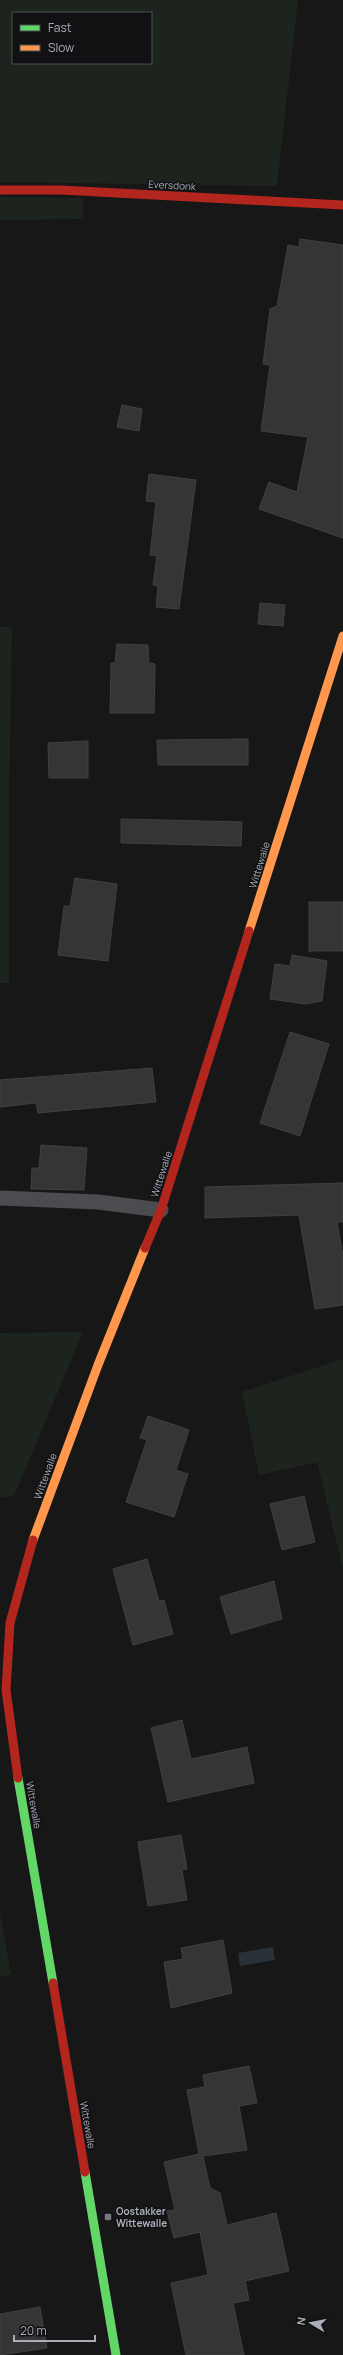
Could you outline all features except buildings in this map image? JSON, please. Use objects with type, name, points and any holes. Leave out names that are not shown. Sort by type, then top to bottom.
[{"type":"street","name":"Eversdonk","points":[[0,190],[61,190],[343,206]]},
{"type":"street","name":"Wittewalle","points":[[116,2355],[13,1747],[6,1690],[10,1622],[34,1535],[98,1364],[161,1210],[343,636]]},
{"type":"lane","points":[[0,1198],[98,1202],[161,1210]]},
{"type":"shaded area","points":[[0,0],[298,0],[277,186],[0,182]]},
{"type":"shaded area","points":[[0,197],[83,198],[83,219],[0,220]]},
{"type":"shaded area","points":[[0,627],[12,627],[9,794],[9,983],[0,983]]},
{"type":"shaded area","points":[[83,1332],[14,1496],[0,1498],[0,1333]]},
{"type":"shaded area","points":[[343,1359],[343,1568],[317,1462],[259,1475],[242,1392]]},
{"type":"shaded area","points":[[0,1913],[11,1974],[0,1977]]},
{"type":"shaded area","points":[[273,1947],[275,1960],[240,1966],[238,1953]]},
{"type":"traffic: fast","points":[[18,1778],[53,1983]]},
{"type":"traffic: fast","points":[[85,2172],[116,2355]]},
{"type":"traffic: slow","points":[[249,931],[343,636]]},
{"type":"traffic: slow","points":[[33,1540],[98,1365],[145,1248]]},
{"type":"traffic: jam","points":[[0,190],[61,190],[343,205]]},
{"type":"traffic: jam","points":[[145,1248],[161,1210],[249,931]]},
{"type":"traffic: jam","points":[[18,1778],[6,1690],[10,1623],[33,1540]]},
{"type":"traffic: jam","points":[[53,1983],[85,2172]]},
{"type":"place","name":"Oostakker Wittewalle","points":[[108,2217]]}]
